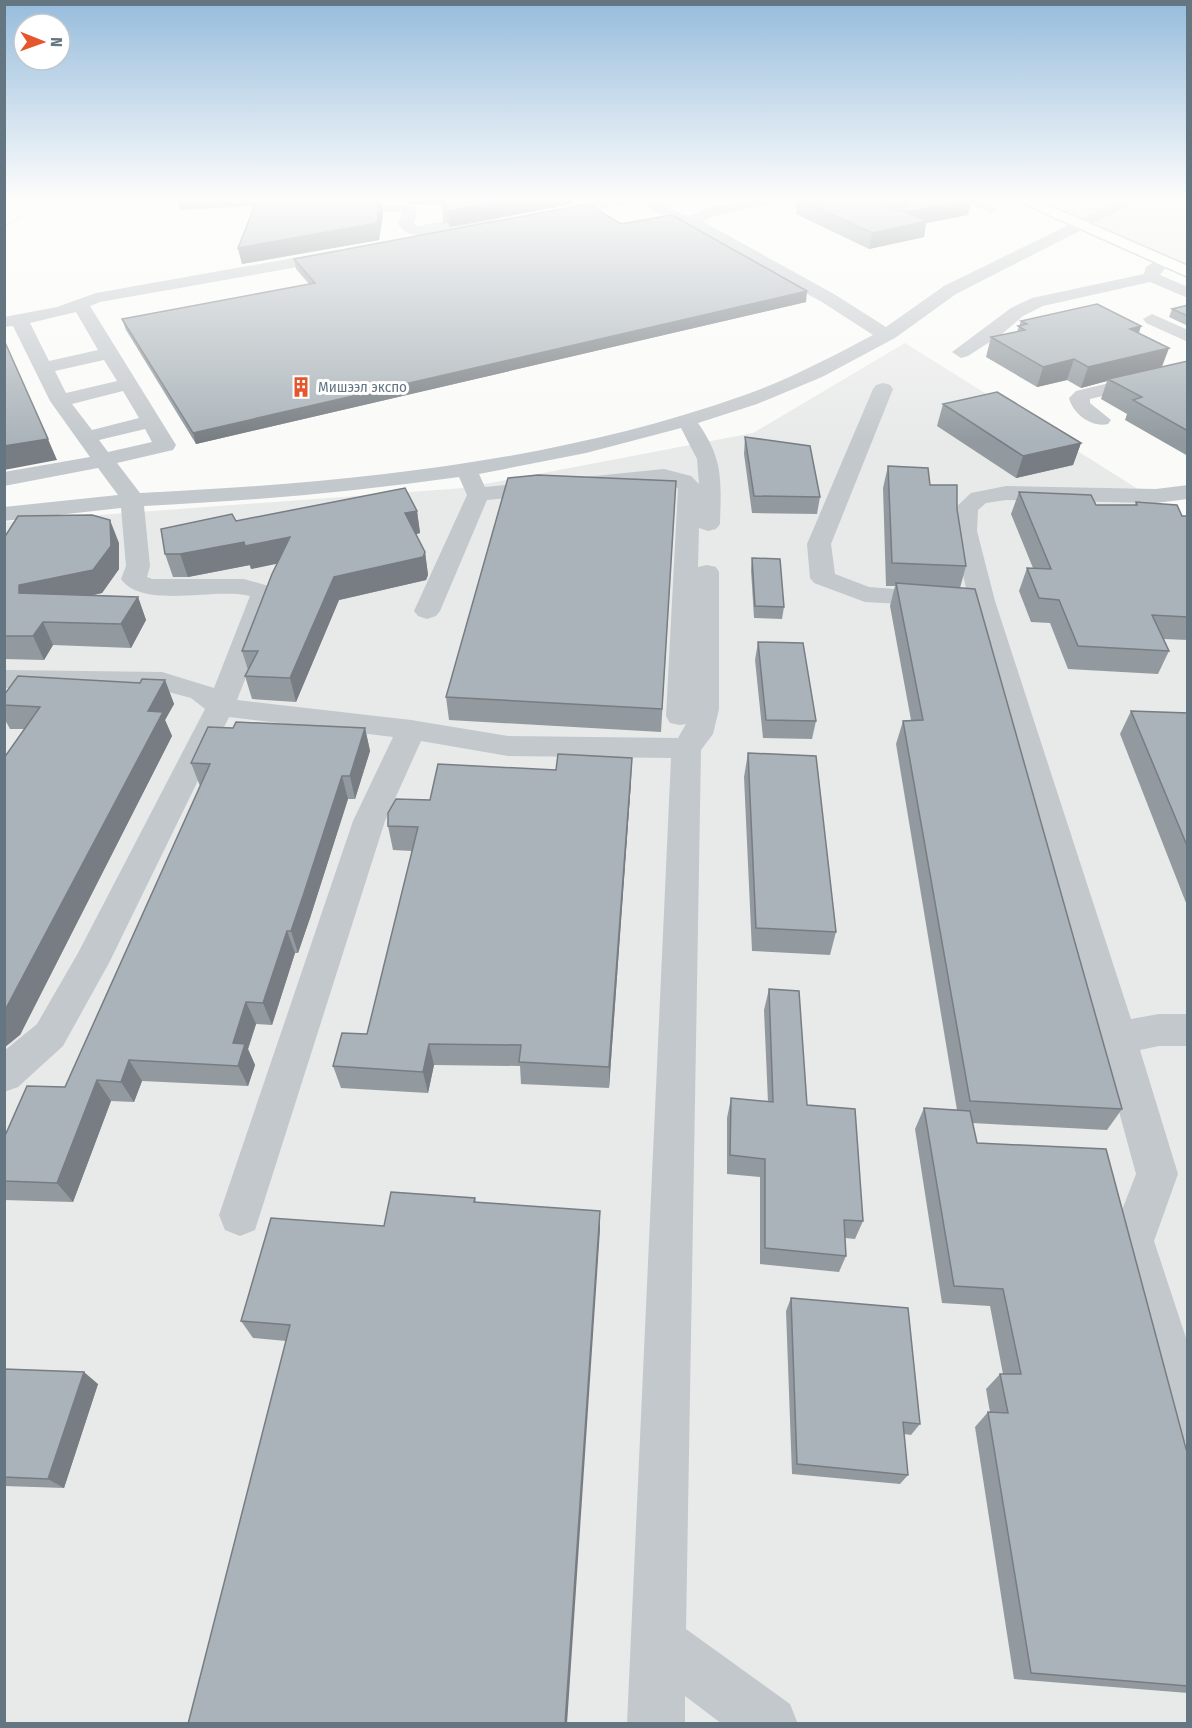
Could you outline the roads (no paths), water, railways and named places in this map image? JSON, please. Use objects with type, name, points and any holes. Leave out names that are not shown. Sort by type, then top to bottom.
[{"type":"street","points":[[16,325],[61,312],[96,298],[193,281]]},
{"type":"street","points":[[795,281],[893,330]]},
{"type":"street","points":[[819,281],[893,330]]},
{"type":"street","points":[[4,514],[132,500],[252,494],[371,483],[466,469],[586,447],[750,400],[815,373],[893,330],[950,290],[968,281]]},
{"type":"street","points":[[961,352],[996,330],[1017,312],[1050,298],[1134,281]]},
{"type":"street","points":[[1160,281],[1188,293]]},
{"type":"street","points":[[1050,298],[1074,312],[1063,315]]},
{"type":"street","points":[[4,479],[103,460],[165,445],[80,304]]},
{"type":"street","points":[[1152,319],[1188,337]]},
{"type":"street","points":[[996,330],[1041,320]]},
{"type":"street","points":[[16,325],[92,321]]},
{"type":"street","points":[[4,1075],[50,1035],[136,876],[197,749],[220,707],[263,600],[263,592],[244,586],[146,587],[134,579],[138,566],[132,500],[126,486],[103,460],[87,437],[16,325]]},
{"type":"street","points":[[53,384],[120,369]]},
{"type":"street","points":[[53,384],[120,369]]},
{"type":"street","points":[[53,384],[120,369]]},
{"type":"street","points":[[1101,420],[1082,406],[1079,398],[1188,370]]},
{"type":"street","points":[[884,388],[819,544],[823,578],[865,594],[982,601]]},
{"type":"street","points":[[4,679],[162,681],[201,692],[220,707],[411,730],[508,746],[683,732],[698,734],[705,709],[711,465],[704,446],[686,420]]},
{"type":"street","points":[[87,437],[150,422]]},
{"type":"street","points":[[427,611],[478,495],[466,469]]},
{"type":"street","points":[[478,495],[664,476],[683,481],[689,486],[656,1724]]},
{"type":"street","points":[[1179,500],[1006,494],[979,498],[967,508],[965,531],[982,601],[1118,1038],[1157,1174],[1132,1240],[1188,1419]]},
{"type":"street","points":[[240,1215],[369,821],[411,730]]},
{"type":"street","points":[[1118,1038],[1159,1030],[1188,1030]]},
{"type":"street","points":[[659,1643],[770,1724]]},
{"type":"place","name":"Мишээл экспо","points":[[301,387]]}]
